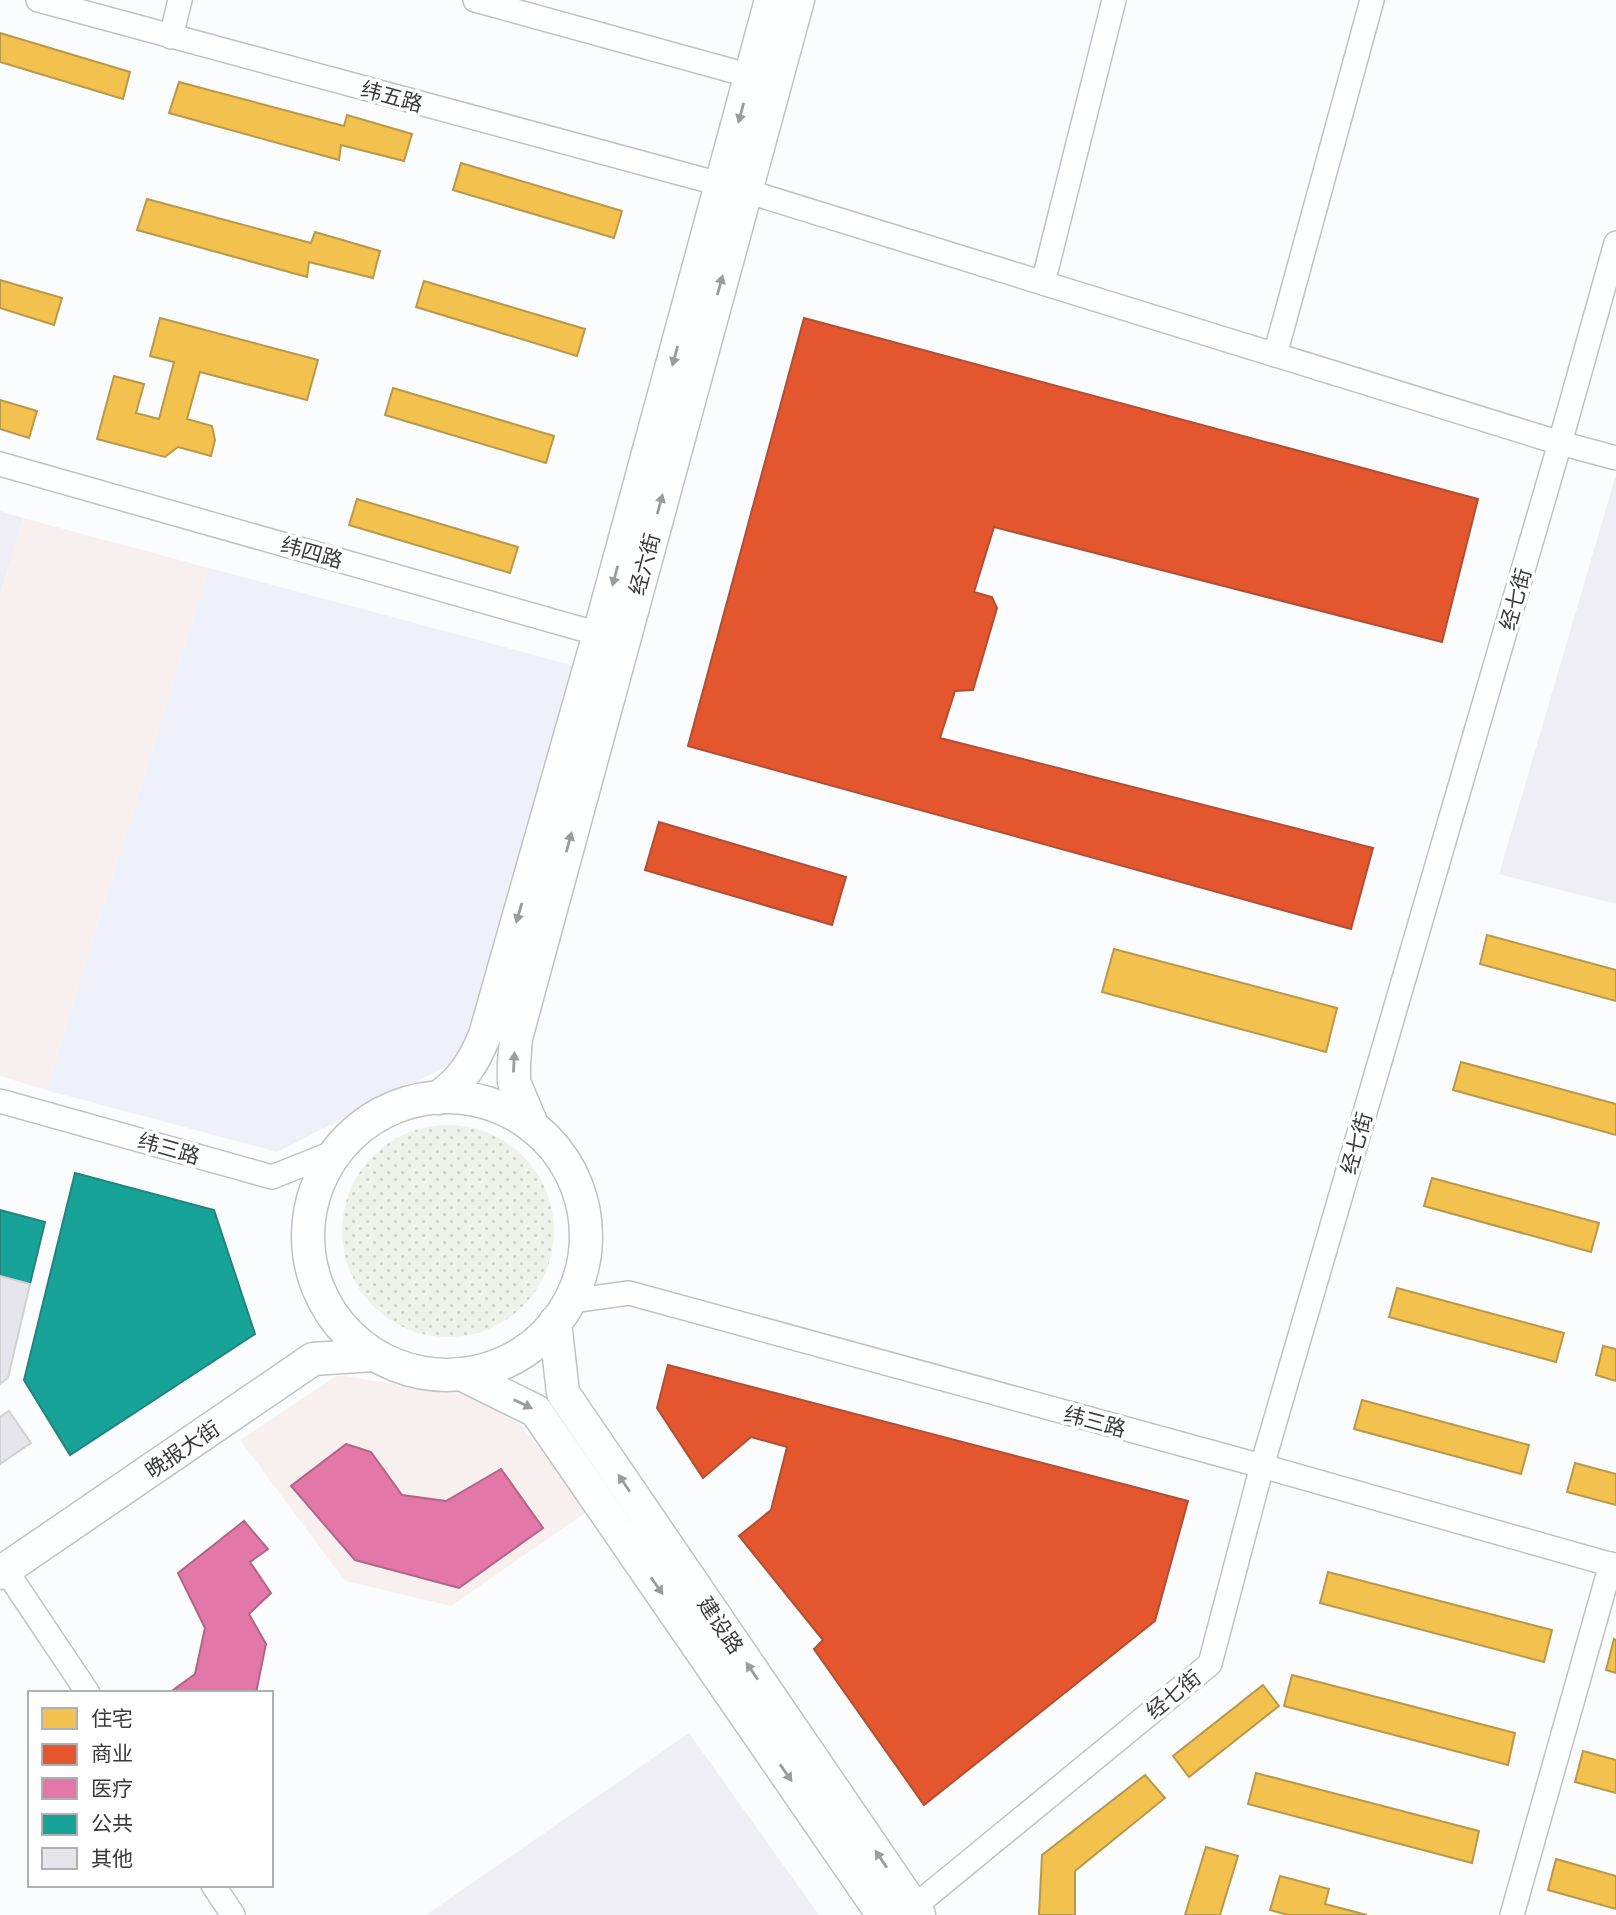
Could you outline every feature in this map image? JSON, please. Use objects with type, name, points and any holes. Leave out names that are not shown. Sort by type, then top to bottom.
[{"type":"main road","name":"经六街","points":[[734,188],[751,76],[771,0]]},
{"type":"main road","name":"经六街","points":[[533,1127],[514,1082],[516,1038],[611,637],[734,188],[798,0]]},
{"type":"main road","name":"经六街","points":[[438,1098],[465,1074],[485,1035],[611,637]]},
{"type":"main road","points":[[457,1097],[502,1107],[533,1127],[541,1132],[570,1169],[585,1213],[585,1258],[563,1312],[543,1337],[505,1363],[461,1374],[416,1372],[374,1354],[339,1325],[316,1285],[307,1239],[314,1193],[335,1152],[368,1120],[411,1101],[457,1097]]},
{"type":"main road","name":"建设路","points":[[563,1312],[563,1393],[912,1912]]},
{"type":"main road","name":"晚报大街","points":[[3,1571],[313,1359],[374,1354]]},
{"type":"main road","name":"建设路","points":[[461,1374],[536,1411],[883,1915]]},
{"type":"street","name":"纬五路","points":[[38,0],[734,188],[1616,458]]},
{"type":"street","points":[[171,37],[180,0]]},
{"type":"street","points":[[475,0],[751,76]]},
{"type":"street","points":[[1043,283],[1114,0]]},
{"type":"street","points":[[1275,355],[1372,0]]},
{"type":"street","name":"经七街","points":[[912,1912],[1210,1664],[1262,1466],[1616,243]]},
{"type":"street","name":"纬四路","points":[[0,464],[611,637]]},
{"type":"street","name":"纬三路","points":[[0,1101],[272,1177],[335,1152]]},
{"type":"street","name":"纬三路","points":[[563,1312],[629,1293],[1614,1565]]},
{"type":"street","points":[[1512,1915],[1614,1565]]},
{"type":"street","points":[[3,1571],[87,1691]]},
{"type":"street","points":[[214,1887],[233,1915]]},
{"type":"shaded area","points":[[1616,478],[1616,904],[1499,874]]},
{"type":"shaded area","points":[[0,511],[23,518],[0,596]]},
{"type":"shaded area","points":[[23,518],[209,568],[46,1090],[0,1076],[0,596]]},
{"type":"shaded area","points":[[209,568],[575,666],[459,1060],[277,1152],[46,1090]]},
{"type":"shaded area","points":[[448,1125],[489,1133],[523,1156],[546,1190],[554,1231],[546,1272],[523,1306],[489,1329],[448,1337],[407,1329],[373,1306],[350,1272],[342,1231],[350,1190],[373,1156],[407,1133]]},
{"type":"shaded area","points":[[338,1375],[471,1396],[520,1424],[588,1511],[451,1606],[345,1581],[240,1440]]},
{"type":"shaded area","points":[[689,1733],[819,1915],[426,1915]]},
{"type":"building: 住宅","points":[[0,33],[130,72],[123,99],[0,62]]},
{"type":"building: 住宅","points":[[179,82],[344,126],[347,115],[412,134],[404,161],[341,145],[339,160],[169,113]]},
{"type":"building: 住宅","points":[[461,163],[622,211],[614,238],[453,190]]},
{"type":"building: 住宅","points":[[147,199],[311,243],[315,232],[380,251],[373,278],[309,262],[307,277],[137,230]]},
{"type":"building: 住宅","points":[[0,280],[62,298],[54,325],[0,308]]},
{"type":"building: 住宅","points":[[424,281],[585,329],[577,356],[416,307]]},
{"type":"building: 住宅","points":[[160,318],[318,360],[307,400],[200,372],[187,419],[212,426],[215,440],[211,456],[178,447],[165,457],[97,439],[114,376],[144,384],[136,413],[159,419],[174,362],[150,356]]},
{"type":"building: 住宅","points":[[393,388],[554,436],[546,463],[385,415]]},
{"type":"building: 住宅","points":[[0,400],[37,411],[29,438],[0,429]]},
{"type":"building: 住宅","points":[[357,499],[518,547],[510,573],[349,525]]},
{"type":"building: 住宅","points":[[1487,935],[1616,970],[1616,1001],[1480,964]]},
{"type":"building: 住宅","points":[[1114,949],[1337,1008],[1326,1052],[1102,992]]},
{"type":"building: 住宅","points":[[1461,1062],[1616,1104],[1616,1135],[1453,1090]]},
{"type":"building: 住宅","points":[[1432,1178],[1599,1223],[1591,1252],[1424,1206]]},
{"type":"building: 住宅","points":[[1397,1288],[1564,1333],[1556,1362],[1389,1317]]},
{"type":"building: 住宅","points":[[1603,1346],[1616,1349],[1616,1381],[1596,1375]]},
{"type":"building: 住宅","points":[[1362,1400],[1529,1445],[1521,1474],[1354,1429]]},
{"type":"building: 住宅","points":[[1575,1463],[1616,1474],[1616,1505],[1567,1492]]},
{"type":"building: 住宅","points":[[1328,1572],[1552,1630],[1544,1662],[1320,1603]]},
{"type":"building: 住宅","points":[[1614,1639],[1616,1640],[1616,1673],[1606,1670]]},
{"type":"building: 住宅","points":[[1292,1675],[1515,1733],[1508,1765],[1284,1706]]},
{"type":"building: 住宅","points":[[1263,1685],[1279,1706],[1189,1777],[1173,1756]]},
{"type":"building: 住宅","points":[[1583,1751],[1616,1760],[1616,1793],[1575,1782]]},
{"type":"building: 住宅","points":[[1256,1773],[1479,1831],[1472,1863],[1248,1804]]},
{"type":"building: 住宅","points":[[1145,1775],[1165,1798],[1075,1871],[1075,1915],[1039,1915],[1042,1855]]},
{"type":"building: 住宅","points":[[1206,1847],[1238,1856],[1220,1915],[1185,1915]]},
{"type":"building: 住宅","points":[[1556,1859],[1616,1876],[1616,1909],[1548,1890]]},
{"type":"building: 住宅","points":[[1280,1876],[1329,1889],[1325,1904],[1367,1915],[1288,1915],[1270,1910]]},
{"type":"building: 商业","points":[[804,318],[1478,499],[1442,642],[994,527],[974,592],[992,597],[997,608],[973,690],[955,691],[940,738],[1373,848],[1351,929],[688,746]]},
{"type":"building: 商业","points":[[659,822],[846,877],[832,925],[645,870]]},
{"type":"building: 商业","points":[[668,1365],[1188,1501],[1155,1621],[924,1805],[814,1649],[823,1640],[739,1536],[771,1510],[787,1447],[751,1437],[703,1478],[657,1408]]},
{"type":"building: 医疗","points":[[346,1444],[371,1452],[402,1495],[446,1501],[501,1469],[543,1528],[459,1588],[355,1560],[291,1486]]},
{"type":"building: 医疗","points":[[244,1521],[268,1549],[250,1562],[271,1593],[249,1614],[266,1644],[256,1691],[172,1691],[195,1674],[205,1628],[178,1573]]},
{"type":"building: 公共","points":[[75,1173],[214,1210],[255,1334],[70,1455],[24,1380]]},
{"type":"building: 公共","points":[[0,1210],[45,1222],[30,1284],[0,1276]]},
{"type":"building: 其他","points":[[0,1276],[30,1284],[8,1378],[0,1384]]},
{"type":"building: 其他","points":[[9,1411],[31,1443],[0,1464],[0,1417]]}]
